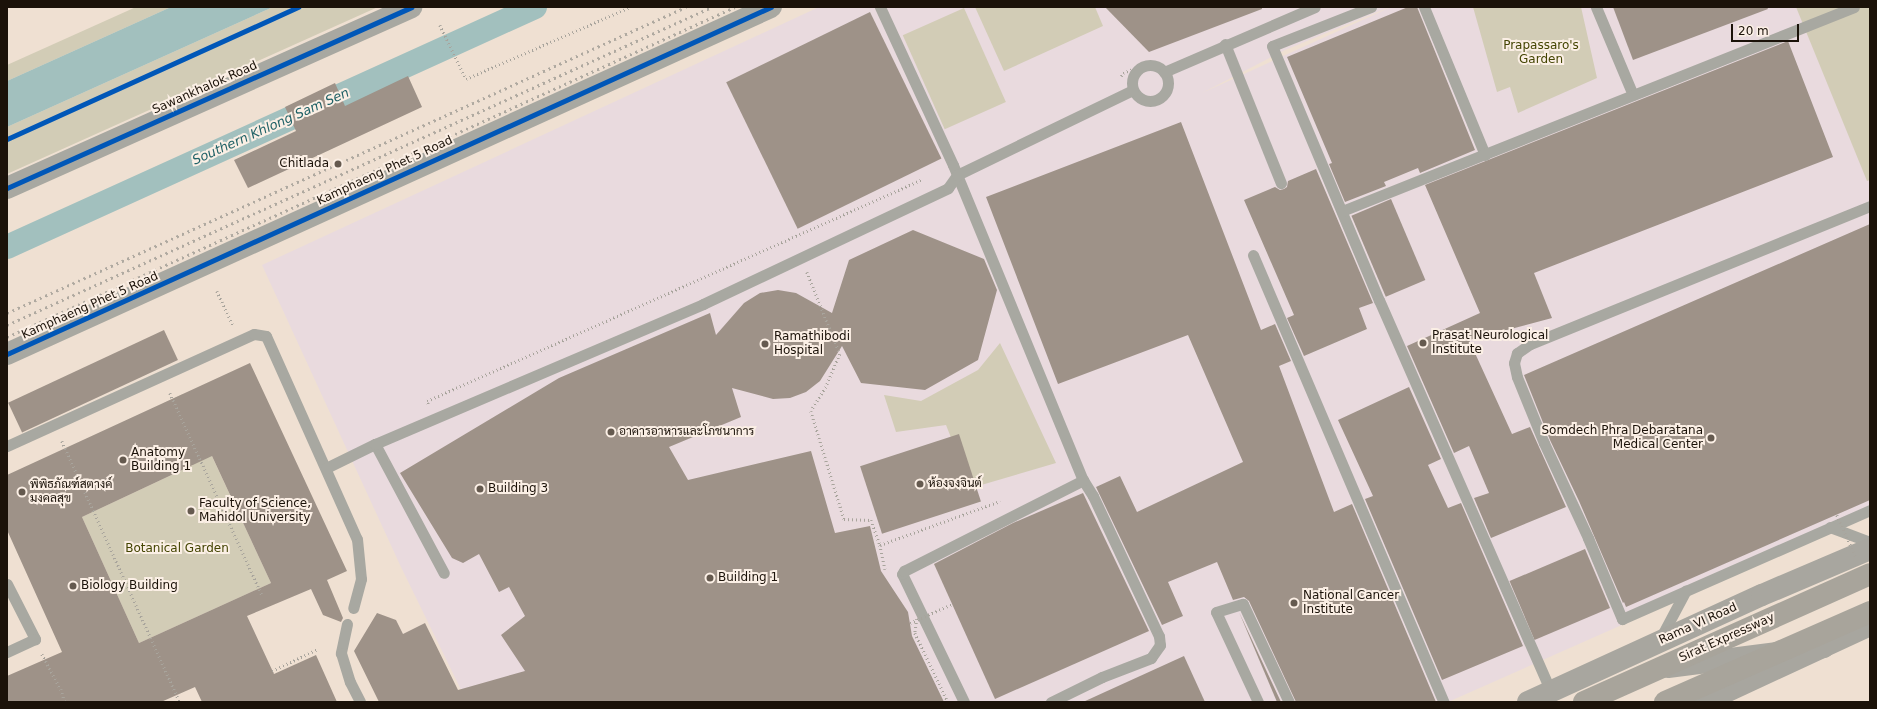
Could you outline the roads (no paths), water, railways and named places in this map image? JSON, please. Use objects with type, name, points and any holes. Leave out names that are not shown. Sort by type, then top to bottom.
[{"type":"highway","name":"Sirat Expressway","points":[[1584,702],[1866,562]]},
{"type":"highway","points":[[1665,702],[1870,612]]},
{"type":"main road","name":"Rama VI Road","points":[[1528,702],[1762,595],[1866,562]]},
{"type":"main road","points":[[1704,702],[1870,625]]},
{"type":"main road","points":[[1583,678],[1824,647]]},
{"type":"street","name":"Sawankhalok Road","points":[[7,188],[411,7]]},
{"type":"street","name":"Kamphaeng Phet 5 Road","points":[[7,354],[770,7]]},
{"type":"lane","points":[[880,7],[955,170],[1083,480],[1093,496],[1159,636],[1160,645],[1151,658],[1102,678],[1051,702]]},
{"type":"lane","points":[[1164,72],[1225,44],[1315,7]]},
{"type":"lane","points":[[1371,7],[1272,46],[1456,476],[1551,692]]},
{"type":"lane","points":[[1424,7],[1485,154]]},
{"type":"lane","points":[[1596,7],[1633,95]]},
{"type":"lane","points":[[1342,211],[1854,7]]},
{"type":"lane","points":[[1225,44],[1281,183]]},
{"type":"lane","points":[[1155,65],[1164,72],[1168,83],[1167,88],[1160,98],[1148,101],[1142,99],[1133,90],[1132,78],[1138,69],[1143,66],[1155,65]]},
{"type":"lane","points":[[326,468],[375,444],[703,304],[948,188],[955,170],[1133,90]]},
{"type":"lane","points":[[1870,206],[1530,344],[1517,353],[1514,363],[1517,377],[1622,619],[1870,510]]},
{"type":"lane","points":[[1253,256],[1444,702]]},
{"type":"lane","points":[[7,446],[254,334],[266,336],[357,539],[361,579],[353,608]]},
{"type":"lane","points":[[375,444],[444,573]]},
{"type":"lane","points":[[964,702],[902,574],[904,571],[1083,480]]},
{"type":"lane","points":[[1830,527],[1870,542]]},
{"type":"lane","points":[[7,584],[11,605],[35,639],[7,652]]},
{"type":"lane","points":[[1658,643],[1686,590]]},
{"type":"lane","points":[[1258,702],[1216,612],[1244,604],[1289,702]]},
{"type":"lane","points":[[347,624],[341,653],[350,682],[360,702]]},
{"type":"water","points":[[171,7],[273,7],[7,127],[7,81]]},
{"type":"waterway","name":"Southern Khlong Sam Sen","points":[[7,247],[535,7]]},
{"type":"railway","points":[[7,313],[686,7]]},
{"type":"railway","points":[[7,325],[712,7]]},
{"type":"railway","points":[[7,337],[735,7]]},
{"type":"place","name":"Chitlada","points":[[338,164]]},
{"type":"place","name":"Prasat Neurological Institute","points":[[1423,343]]},
{"type":"place","name":"Ramathibodi Hospital","points":[[765,344]]},
{"type":"place","name":"อาคารอาหารและโภชนาการ","points":[[611,432]]},
{"type":"place","name":"Somdech Phra Debaratana Medical Center","points":[[1711,438]]},
{"type":"place","name":"Anatomy Building 1","points":[[123,460]]},
{"type":"place","name":"ห้องจงจินต์","points":[[920,484]]},
{"type":"place","name":"Building 3","points":[[480,489]]},
{"type":"place","name":"พิพิธภัณฑ์สตางค์ มงคลสุข","points":[[22,492]]},
{"type":"place","name":"Faculty of Science, Mahidol University","points":[[191,511]]},
{"type":"place","name":"Building 1","points":[[710,578]]},
{"type":"place","name":"Biology Building","points":[[73,586]]},
{"type":"place","name":"National Cancer Institute","points":[[1294,603]]},
{"type":"park label","name":"Prapassaro's Garden","points":[[1541,53]]},
{"type":"park label","name":"Botanical Garden","points":[[177,549]]}]
